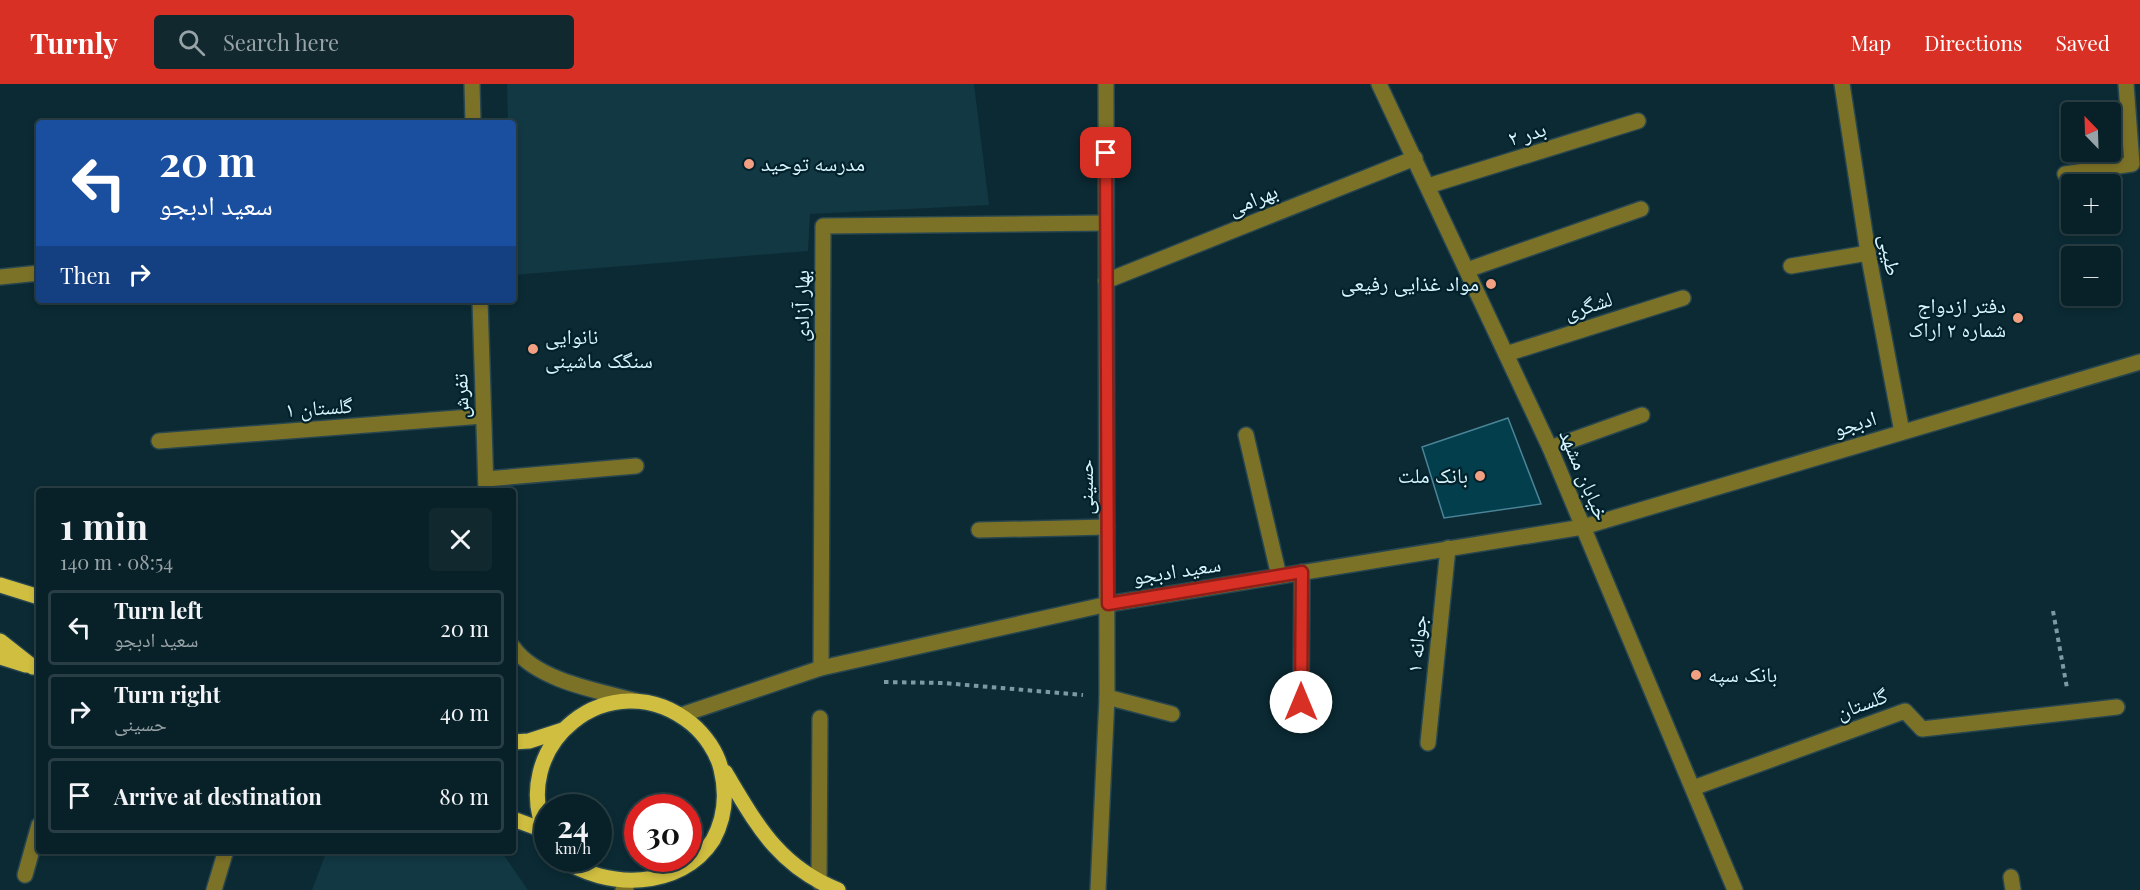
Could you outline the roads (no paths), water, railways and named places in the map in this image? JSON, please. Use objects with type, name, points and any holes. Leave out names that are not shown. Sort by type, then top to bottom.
[{"type":"main road","points":[[0,585],[36,596]]},
{"type":"main road","points":[[0,641],[36,668]]},
{"type":"main road","points":[[0,657],[36,668]]},
{"type":"main road","points":[[536,794],[538,777],[545,756],[563,730],[579,716],[598,706],[619,702],[640,702],[661,706],[681,715],[698,729],[752,818],[771,844],[792,865],[819,882],[838,890]]},
{"type":"main road","points":[[516,741],[530,741],[563,730]]},
{"type":"main road","points":[[579,872],[604,885],[625,889],[665,887],[694,863],[714,838],[722,818],[724,803],[720,765]]},
{"type":"main road","points":[[516,820],[534,829]]},
{"type":"street","points":[[472,84],[473,120]]},
{"type":"street","name":"حسینی","points":[[1098,890],[1107,697],[1108,604],[1106,84]]},
{"type":"street","name":"طیبی","points":[[1842,84],[1868,253],[1902,432]]},
{"type":"street","points":[[2065,174],[2132,164],[2126,84]]},
{"type":"street","name":"خیابان مشهد","points":[[1381,85],[1550,448],[1735,890]]},
{"type":"street","name":"بدر ۲","points":[[1428,186],[1638,121]]},
{"type":"street","name":"بهرامی","points":[[1106,281],[1415,158]]},
{"type":"street","points":[[1467,270],[1641,209]]},
{"type":"street","name":"بهار آزادی","points":[[821,668],[823,226],[1106,223]]},
{"type":"street","points":[[1791,266],[1868,253]]},
{"type":"street","points":[[0,277],[36,273]]},
{"type":"street","name":"لشگری","points":[[1506,354],[1683,298]]},
{"type":"street","name":"تفرش","points":[[480,303],[486,485]]},
{"type":"street","name":"ادبجو","points":[[1583,527],[2140,362]]},
{"type":"street","points":[[1550,448],[1642,415]]},
{"type":"street","name":"گلستان ۱","points":[[159,441],[483,416]]},
{"type":"street","points":[[1246,435],[1279,576]]},
{"type":"street","points":[[486,485],[636,466]]},
{"type":"street","points":[[979,530],[1107,527]]},
{"type":"street","name":"سعید ادبجو","points":[[681,715],[821,668],[1108,604],[1583,527]]},
{"type":"street","name":"جوانه ۱","points":[[1428,743],[1448,548]]},
{"type":"street","points":[[1301,702],[1302,572]]},
{"type":"street","points":[[516,650],[539,670],[560,679],[640,702]]},
{"type":"street","points":[[1107,697],[1172,714]]},
{"type":"street","name":"گلستان","points":[[1693,788],[1905,711],[1922,729],[2117,707]]},
{"type":"street","points":[[819,882],[820,718]]},
{"type":"street","points":[[26,875],[36,837]]},
{"type":"street","points":[[214,890],[225,854]]},
{"type":"place","name":"مدرسه توحید","points":[[749,164]]},
{"type":"place","name":"مواد غذایی رفیعی","points":[[1491,284]]},
{"type":"place","name":"دفتر ازدواج شماره ۲ اراک","points":[[2018,318]]},
{"type":"place","name":"نانوایی سنگک ماشینی","points":[[533,349]]},
{"type":"place","name":"بانک ملت","points":[[1480,476]]},
{"type":"place","name":"بانک سپه","points":[[1696,675]]}]
